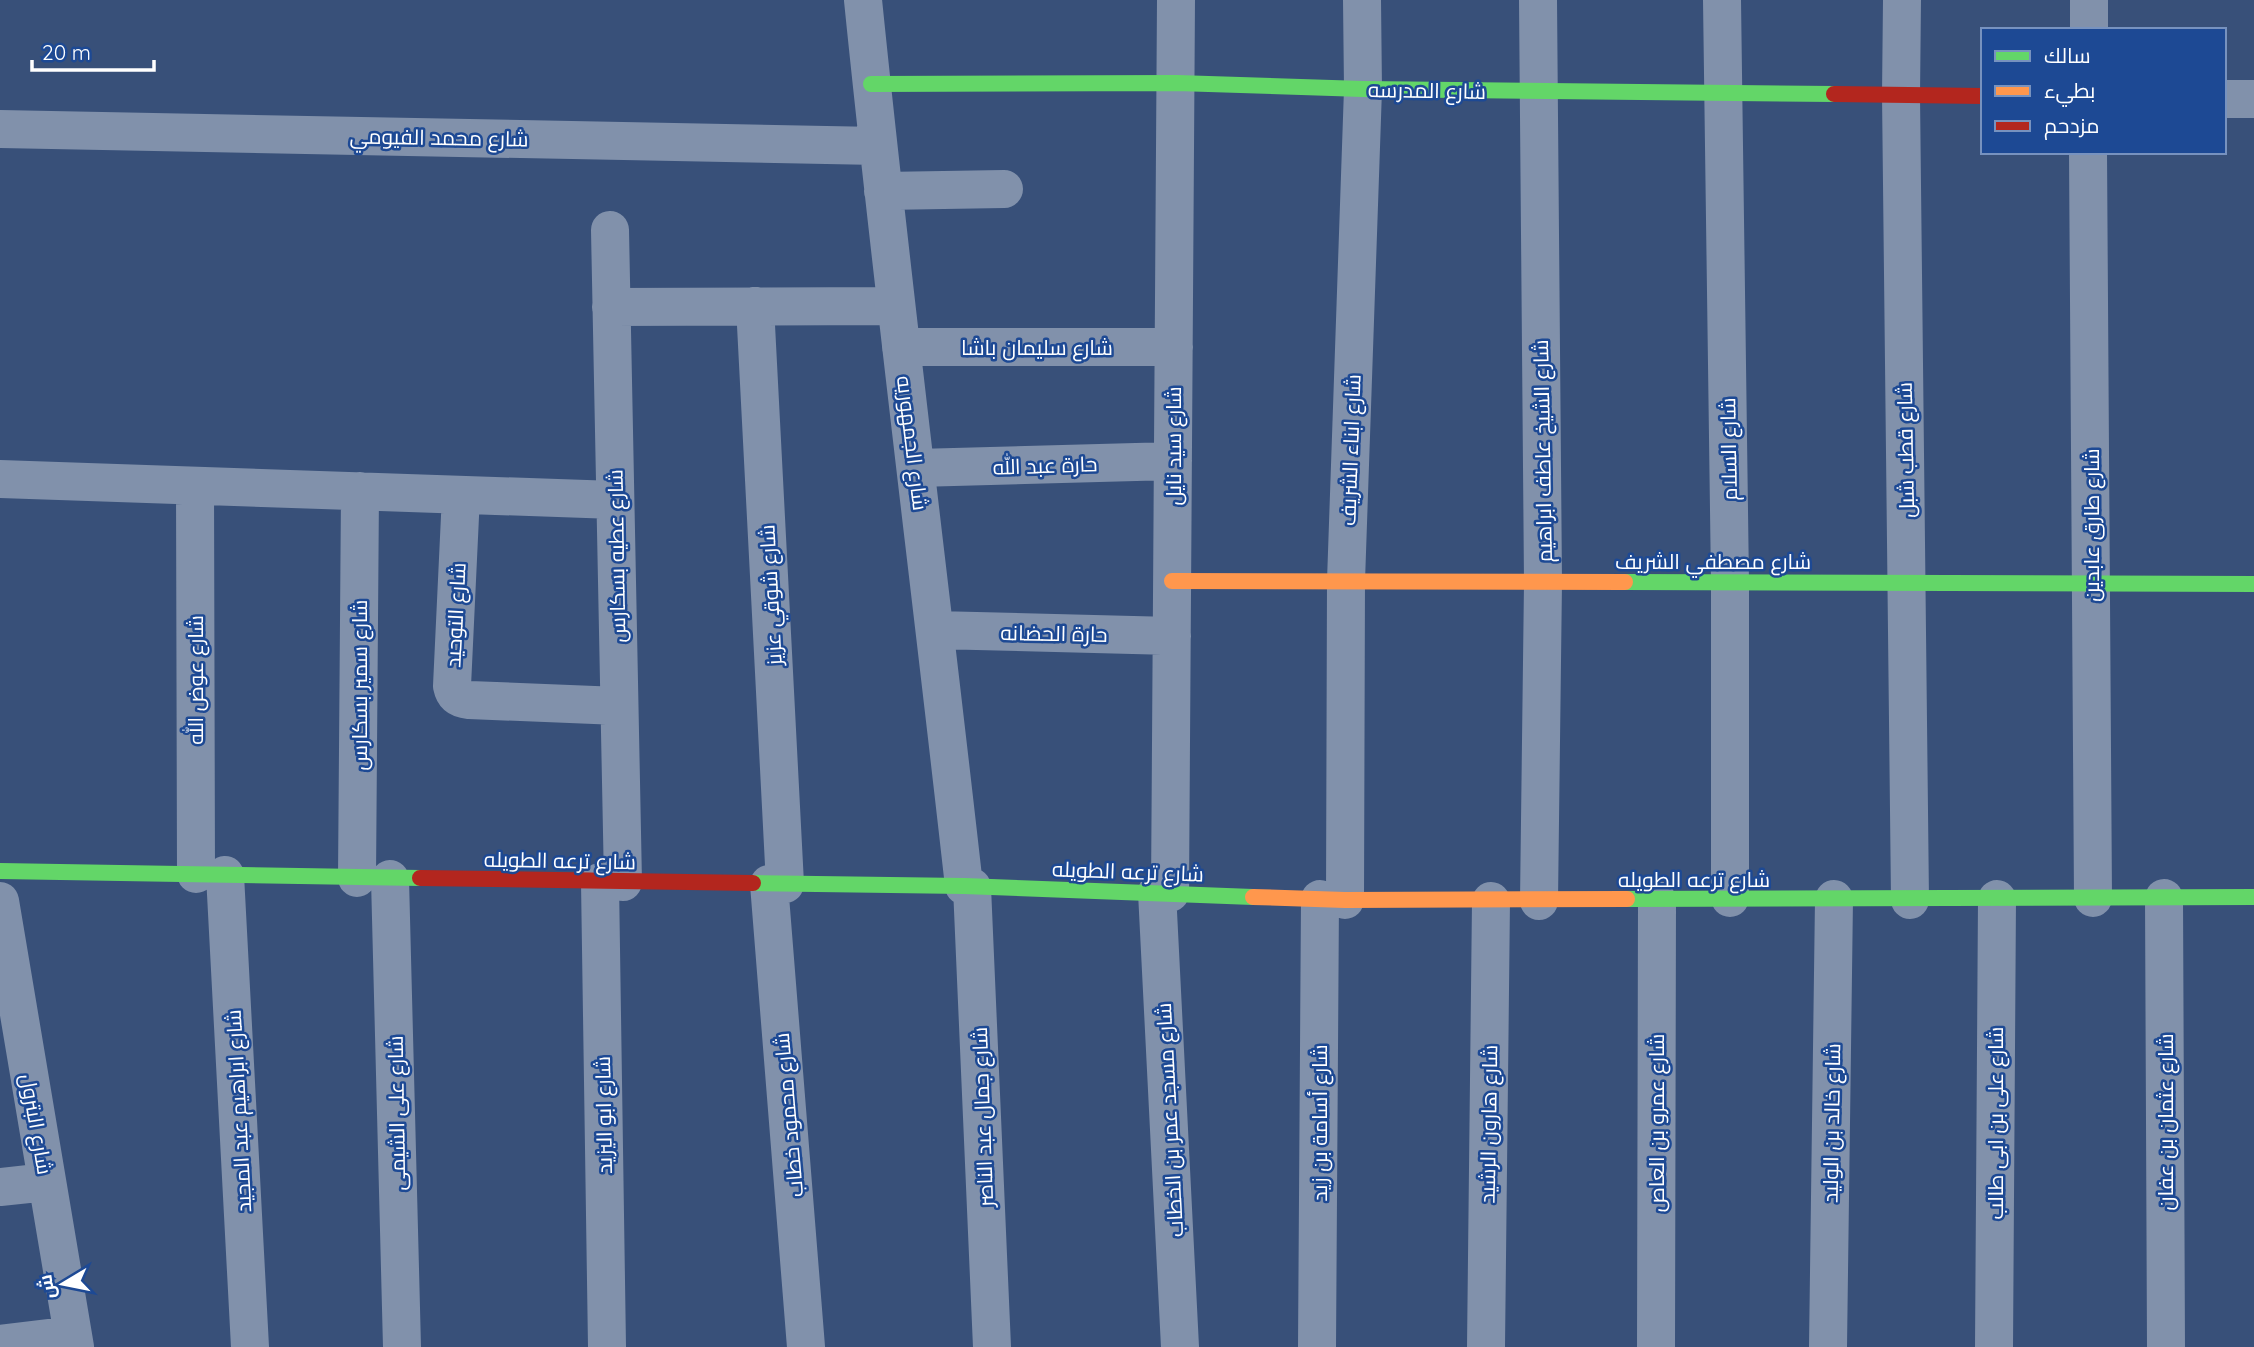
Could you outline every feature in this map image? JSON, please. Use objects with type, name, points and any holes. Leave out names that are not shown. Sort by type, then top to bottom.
[{"type":"street","name":"شارع الجمهوريه","points":[[863,0],[896,306],[968,887]]},
{"type":"street","name":"شارع سيد نايل","points":[[1163,893],[1172,636],[1177,0]]},
{"type":"street","name":"شارع ابناء الشريف","points":[[1333,899],[1363,89],[1362,0]]},
{"type":"street","name":"شارع الشيخ عاطف ابراهيم","points":[[1538,0],[1543,582],[1539,901]]},
{"type":"street","name":"شارع السلام","points":[[1722,0],[1730,583],[1730,898]]},
{"type":"street","name":"شارع قطب شبل","points":[[1902,0],[1910,900]]},
{"type":"street","points":[[2088,28],[2089,0]]},
{"type":"street","name":"شارع المدرسه","points":[[871,84],[1177,83],[1363,89],[1981,96]]},
{"type":"street","points":[[2226,99],[2254,99]]},
{"type":"street","name":"شارع محمد الفيومي","points":[[0,129],[878,146]]},
{"type":"street","name":"شارع طارق عابدين","points":[[2088,154],[2093,898]]},
{"type":"street","points":[[883,191],[1004,189]]},
{"type":"street","name":"شارع عطيه بسكارس","points":[[610,230],[619,706],[612,882]]},
{"type":"street","name":"شارع شوقي عزيز","points":[[755,306],[777,884]]},
{"type":"street","points":[[611,307],[896,306]]},
{"type":"street","name":"شارع سليمان باشا","points":[[901,347],[1174,347]]},
{"type":"street","name":"حارة عبد الله","points":[[917,468],[1172,461]]},
{"type":"street","points":[[0,480],[615,500]]},
{"type":"street","name":"شارع عوض الله","points":[[195,486],[211,874]]},
{"type":"street","name":"شارع سمير بسكارس","points":[[360,491],[374,879]]},
{"type":"street","name":"شارع التوحيد","points":[[461,495],[453,691],[461,699],[469,700],[619,706]]},
{"type":"street","name":"شارع مصطفي الشريف","points":[[1172,582],[2254,584]]},
{"type":"street","name":"حارة الحضانه","points":[[936,630],[1172,636]]},
{"type":"street","name":"شارع ترعه الطويله","points":[[0,871],[968,887],[1333,899],[1491,901],[2254,897]]},
{"type":"street","name":"شارع ابراهيم عبد المجيد","points":[[211,874],[250,1347]]},
{"type":"street","name":"شارع على الشيمى","points":[[374,879],[402,1347]]},
{"type":"street","name":"شارع ابو اليزيد","points":[[607,1347],[612,882]]},
{"type":"street","name":"شارع محمود خطاب","points":[[777,884],[806,1347]]},
{"type":"street","name":"شارع جمال عبد الناصر","points":[[968,887],[992,1347]]},
{"type":"street","name":"شارع مسجد عمر بن الخطاب","points":[[1163,893],[1180,1347]]},
{"type":"street","name":"شارع عثمان بن عفان","points":[[2164,898],[2166,1347]]},
{"type":"street","name":"شارع أسامة بن زيد","points":[[1317,1347],[1333,899]]},
{"type":"street","name":"شارع خالد بن الوليد","points":[[1828,1347],[1833,899]]},
{"type":"street","name":"شارع على بن ابى طالب","points":[[1994,1347],[1997,899]]},
{"type":"street","name":"شارع عمرو بن العاص","points":[[1656,1347],[1657,900]]},
{"type":"street","name":"شارع البترول","points":[[0,901],[10,1028],[47,1182],[74,1341]]},
{"type":"street","name":"شارع هارون الرشيد","points":[[1486,1347],[1491,901]]},
{"type":"street","points":[[0,1187],[47,1182]]},
{"type":"street","points":[[0,1344],[74,1341]]},
{"type":"traffic: fast","points":[[871,84],[1177,83],[1363,89],[1834,94]]},
{"type":"traffic: fast","points":[[1625,582],[2254,584]]},
{"type":"traffic: fast","points":[[0,871],[420,878]]},
{"type":"traffic: fast","points":[[753,883],[964,886],[1253,897]]},
{"type":"traffic: fast","points":[[1627,899],[2254,897]]},
{"type":"traffic: slow","points":[[1172,581],[1625,582]]},
{"type":"traffic: slow","points":[[1253,897],[1345,900],[1627,899]]},
{"type":"traffic: jam","points":[[1834,94],[1981,96]]},
{"type":"traffic: jam","points":[[420,878],[753,883]]}]
